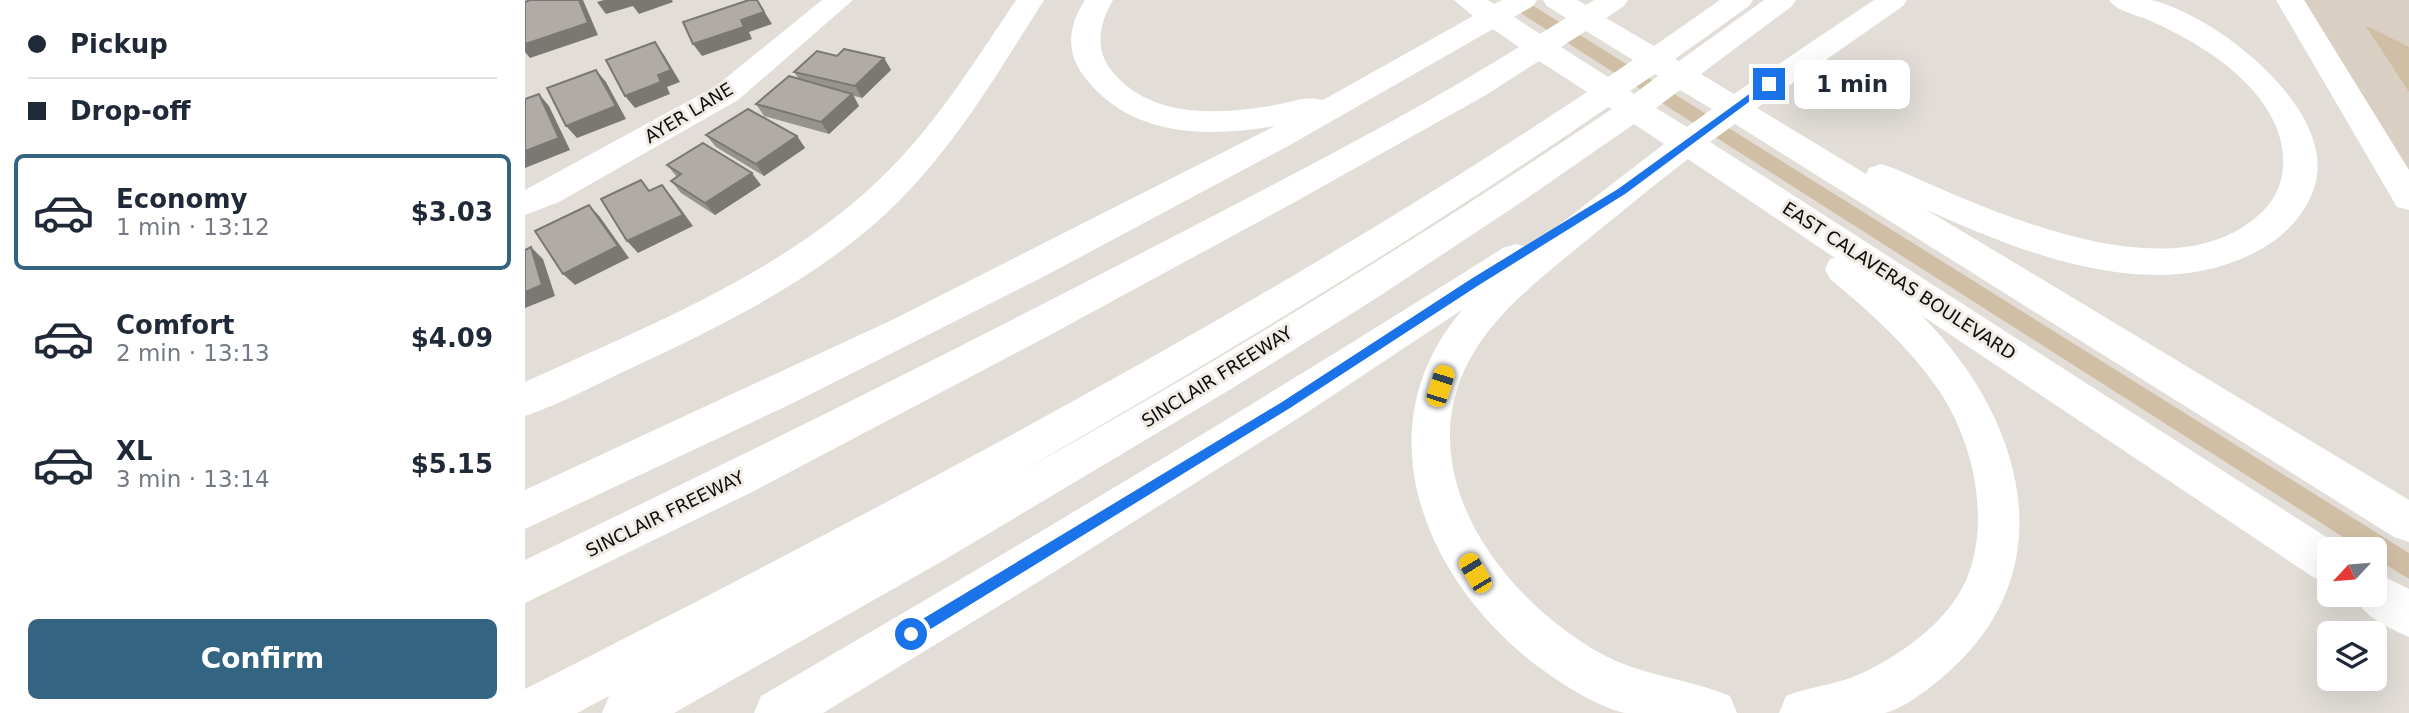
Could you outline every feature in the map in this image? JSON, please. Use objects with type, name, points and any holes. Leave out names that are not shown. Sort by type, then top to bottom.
[{"type":"main road","name":"AYER LANE","points":[[525,203],[547,194],[727,93],[839,0]]},
{"type":"main road","points":[[525,400],[701,316],[795,263],[848,227],[881,198],[936,138],[1030,0]]},
{"type":"main road","points":[[1099,0],[1092,9],[1085,33],[1086,57],[1100,80],[1121,98],[1176,119],[1210,122],[1283,115],[1317,106],[1429,55]]},
{"type":"main road","name":"EAST CALAVERAS BOULEVARD","points":[[1468,0],[2317,555]]},
{"type":"main road","points":[[525,510],[885,340],[1125,220],[1304,126],[1523,0]]},
{"type":"main road","points":[[1557,0],[2409,523]]},
{"type":"main road","name":"SINCLAIR FREEWAY","points":[[525,582],[741,477],[1037,326],[1475,88],[1614,0]]},
{"type":"main road","points":[[1721,29],[1739,0]]},
{"type":"main road","name":"SINCLAIR FREEWAY","points":[[626,713],[1121,436],[1363,287],[1555,144],[1721,29],[1782,0]]},
{"type":"main road","points":[[1790,69],[1865,0]]},
{"type":"main road","points":[[1713,713],[1660,701],[1604,680],[1553,649],[1510,614],[1475,573],[1449,530],[1434,489],[1430,443],[1434,403],[1446,368],[1461,340],[1480,314],[1506,288],[1622,192],[1790,69],[1893,0]]},
{"type":"main road","points":[[1751,119],[1995,226],[2081,252],[2166,261],[2204,256],[2238,246],[2265,232],[2286,212],[2298,189],[2302,167],[2297,140],[2284,111],[2267,87],[2213,43],[2178,22],[2123,0]]},
{"type":"main road","points":[[2290,0],[2409,198]]},
{"type":"main road","points":[[528,713],[840,551],[1105,401],[1410,220],[1555,144]]},
{"type":"main road","points":[[1705,153],[1889,307],[1927,346],[1957,387],[1977,423],[1992,466],[2001,505],[1999,543],[1988,583],[1972,616],[1944,647],[1909,675],[1870,696],[1826,711],[1803,713]]},
{"type":"main road","points":[[778,713],[1022,568],[1622,192]]},
{"type":"main road","points":[[2387,601],[2409,615]]},
{"type":"shaded area","points":[[1500,0],[1524,0],[2383,537],[2343,537]]},
{"type":"shaded area","points":[[2300,0],[2409,0],[2409,171]]},
{"type":"shaded area","points":[[2365,25],[2409,47],[2409,92]]},
{"type":"shaded area","points":[[2387,539],[2409,553],[2409,579],[2387,565]]},
{"type":"building","points":[[579,0],[588,23],[525,44],[525,2]]},
{"type":"building","points":[[749,0],[757,0],[764,12],[741,20],[744,27],[693,44],[683,22]]},
{"type":"building","points":[[655,42],[671,70],[658,75],[661,82],[625,96],[606,60]]},
{"type":"building","points":[[844,49],[884,58],[855,86],[794,72],[817,51],[837,56]]},
{"type":"building","points":[[596,70],[616,106],[566,126],[547,88]]},
{"type":"building","points":[[789,76],[852,94],[821,122],[756,104]]},
{"type":"building","points":[[539,94],[559,138],[525,151],[525,99]]},
{"type":"building","points":[[748,109],[797,136],[756,164],[706,135]]},
{"type":"building","points":[[703,143],[752,173],[705,203],[671,181],[681,174],[667,165]]},
{"type":"building","points":[[641,180],[649,191],[662,185],[683,215],[627,241],[601,199]]},
{"type":"building","points":[[589,205],[618,246],[563,274],[535,231]]},
{"type":"building","points":[[531,247],[542,285],[525,292],[525,250]]},
{"type":"route","points":[[911,634],[1286,405],[1475,282],[1622,192],[1769,84]]}]
